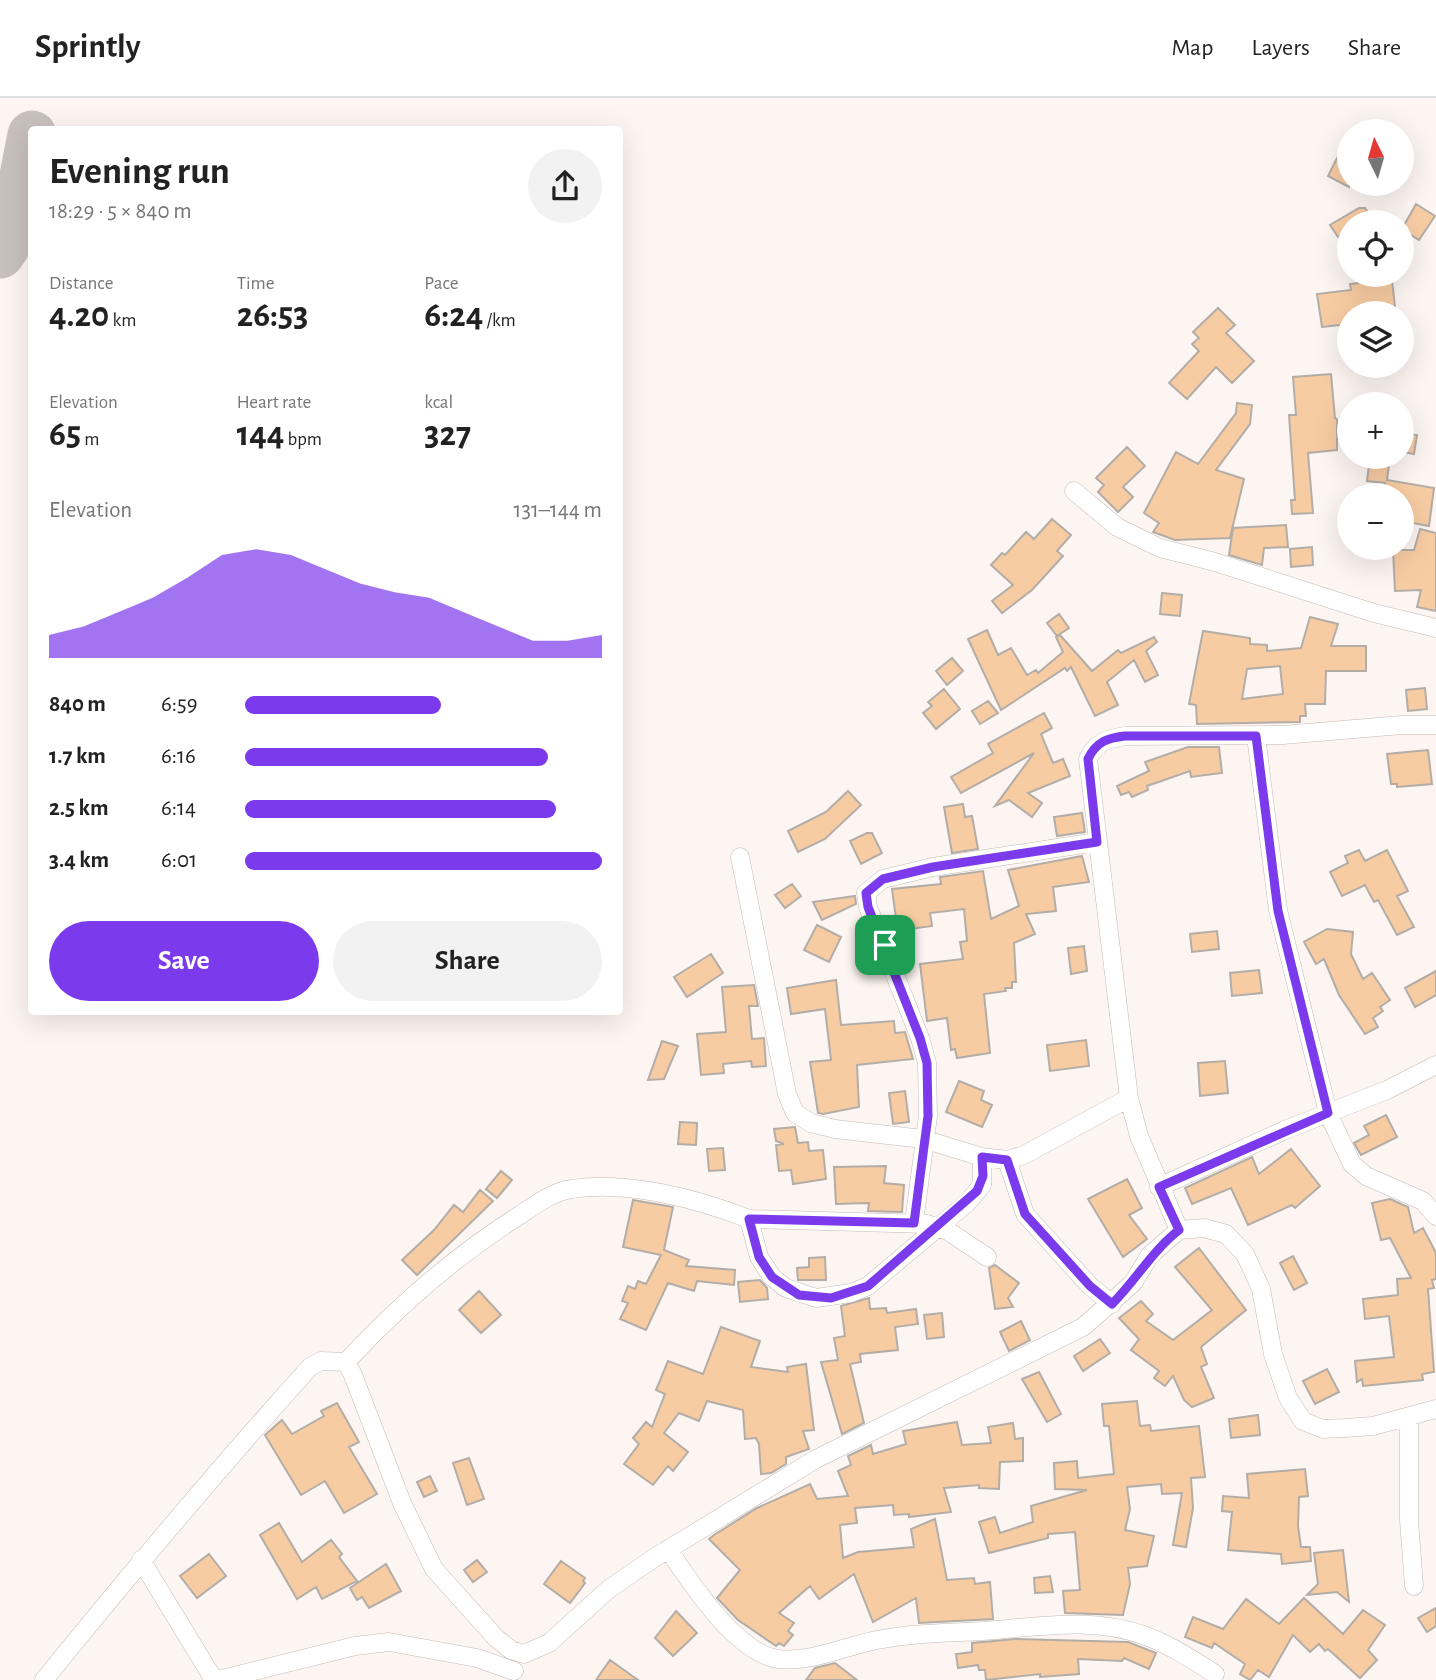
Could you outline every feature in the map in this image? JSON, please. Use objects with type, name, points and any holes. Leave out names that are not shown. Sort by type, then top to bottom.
[{"type":"street","points":[[1074,491],[1117,527],[1160,548],[1215,562],[1374,613],[1436,628]]},
{"type":"street","points":[[1179,1230],[1139,1136],[1129,1098],[1088,759],[1093,748],[1107,738],[1256,736],[1436,725]]},
{"type":"street","points":[[1256,736],[1278,911],[1328,1113],[1352,1164],[1366,1176],[1423,1201],[1436,1216]]},
{"type":"street","points":[[914,1223],[929,1090],[927,1063],[920,1038],[868,907],[866,893],[883,879],[933,867],[1097,842]]},
{"type":"street","points":[[740,857],[787,1094],[795,1113],[811,1123],[835,1129],[923,1139],[982,1157],[1007,1160],[1024,1155],[1129,1098]]},
{"type":"street","points":[[1159,1187],[1387,1090],[1436,1065]]},
{"type":"street","points":[[749,1219],[759,1257],[772,1277],[799,1295],[816,1298],[841,1296],[868,1286],[968,1202],[982,1185],[982,1157]]},
{"type":"street","points":[[1007,1160],[1025,1214],[1090,1286],[1112,1304]]},
{"type":"street","points":[[44,1680],[141,1560],[310,1367],[321,1361],[346,1362],[387,1318],[464,1253],[539,1203],[569,1189],[601,1186],[630,1189],[715,1205],[749,1219],[914,1223],[938,1226],[987,1257]]},
{"type":"street","points":[[141,1560],[216,1680],[355,1646],[388,1643],[477,1658],[511,1675],[524,1654],[549,1643],[609,1589],[668,1549],[816,1458],[1058,1342],[1112,1304],[1133,1283],[1150,1255],[1179,1230],[1204,1228],[1226,1234],[1245,1254],[1261,1289],[1273,1354],[1288,1398],[1303,1421],[1323,1429],[1345,1429],[1409,1418],[1436,1409]]},
{"type":"street","points":[[346,1362],[402,1503],[434,1569],[496,1638],[511,1650],[524,1654]]},
{"type":"street","points":[[1409,1418],[1409,1520],[1414,1586]]},
{"type":"street","points":[[668,1549],[695,1590],[738,1636],[758,1651],[778,1659],[802,1658],[880,1639],[920,1634],[1090,1624],[1146,1636],[1215,1674]]},
{"type":"building","points":[[1337,158],[1337,181],[1328,176]]},
{"type":"building","points":[[1416,204],[1435,216],[1419,240],[1414,237],[1413,210]]},
{"type":"building","points":[[1337,221],[1337,236],[1330,225]]},
{"type":"building","points":[[1350,287],[1393,287],[1394,301],[1337,301],[1337,325],[1322,327],[1317,294],[1351,290]]},
{"type":"building","points":[[1218,308],[1235,325],[1226,333],[1254,361],[1232,383],[1216,367],[1187,399],[1169,383],[1199,351],[1192,344],[1199,338],[1193,332]]},
{"type":"building","points":[[1331,374],[1337,419],[1337,450],[1308,453],[1313,513],[1292,514],[1291,500],[1295,500],[1289,415],[1296,415],[1293,377]]},
{"type":"building","points":[[1237,403],[1252,405],[1250,424],[1216,470],[1244,479],[1230,538],[1175,540],[1153,532],[1159,523],[1144,513],[1176,452],[1198,464],[1236,413]]},
{"type":"building","points":[[1127,447],[1145,466],[1123,487],[1133,497],[1118,512],[1098,492],[1104,485],[1096,478]]},
{"type":"building","points":[[1368,469],[1388,469],[1387,480],[1405,483],[1385,483],[1367,481]]},
{"type":"building","points":[[1414,485],[1434,488],[1429,526],[1414,523]]},
{"type":"building","points":[[1052,519],[1071,535],[1057,551],[1063,556],[1032,590],[1002,613],[992,601],[1013,585],[991,565],[1002,553],[1005,555],[1026,532],[1034,539]]},
{"type":"building","points":[[1286,525],[1288,547],[1264,548],[1262,565],[1229,555],[1233,528]]},
{"type":"building","points":[[1420,529],[1436,533],[1436,611],[1417,607],[1421,590],[1395,591],[1393,560],[1414,560]]},
{"type":"building","points":[[1312,547],[1313,565],[1291,567],[1290,549]]},
{"type":"building","points":[[1162,593],[1182,595],[1180,616],[1160,614]]},
{"type":"building","points":[[1059,614],[1069,628],[1057,636],[1047,623]]},
{"type":"building","points":[[1310,617],[1338,624],[1331,646],[1366,646],[1366,671],[1326,671],[1325,704],[1305,704],[1306,716],[1300,716],[1300,722],[1197,724],[1196,705],[1189,704],[1203,631],[1250,638],[1250,644],[1267,645],[1267,651],[1301,648]],"holes":[[[1280,666],[1283,694],[1242,699],[1247,669]]]},
{"type":"building","points":[[987,630],[998,655],[1011,648],[1027,675],[1036,670],[1038,673],[1063,652],[1056,637],[1060,635],[1092,671],[1118,650],[1121,653],[1154,637],[1157,642],[1146,651],[1158,675],[1145,682],[1134,660],[1107,682],[1118,705],[1095,716],[1071,667],[1067,671],[1065,668],[1001,710],[968,639]]},
{"type":"building","points":[[952,658],[963,671],[947,685],[936,671]]},
{"type":"building","points":[[1425,688],[1427,709],[1408,711],[1406,690]]},
{"type":"building","points":[[944,689],[960,709],[936,729],[923,713],[932,706],[928,702]]},
{"type":"building","points":[[988,701],[998,713],[980,724],[972,711]]},
{"type":"building","points":[[1044,713],[1052,728],[1041,734],[1053,763],[1063,759],[1070,776],[1028,793],[1042,803],[1032,817],[1009,800],[995,806],[1034,753],[961,793],[951,777],[993,753],[988,744]]},
{"type":"building","points":[[1188,747],[1219,747],[1222,773],[1191,777],[1190,771],[1147,786],[1148,790],[1132,797],[1129,792],[1121,795],[1117,786],[1149,771],[1145,762]]},
{"type":"building","points":[[1428,750],[1432,784],[1397,787],[1397,784],[1391,784],[1387,754]]},
{"type":"building","points":[[848,791],[861,805],[825,839],[798,852],[788,831],[826,812]]},
{"type":"building","points":[[963,804],[965,817],[972,816],[978,849],[952,853],[944,807]]},
{"type":"building","points":[[1082,813],[1085,832],[1057,836],[1054,817]]},
{"type":"building","points":[[872,833],[882,853],[861,864],[850,841]]},
{"type":"building","points":[[1359,850],[1365,861],[1387,850],[1408,891],[1397,896],[1414,927],[1397,935],[1378,900],[1374,902],[1365,885],[1342,896],[1330,872],[1348,863],[1345,856]]},
{"type":"building","points":[[1082,856],[1089,882],[1053,887],[1056,911],[1026,914],[1035,934],[1014,943],[1016,982],[1012,982],[1012,988],[1005,988],[1006,991],[984,994],[990,1053],[957,1058],[955,1049],[951,1050],[947,1018],[927,1021],[920,964],[963,959],[960,942],[967,941],[964,909],[930,913],[932,926],[911,929],[910,924],[897,926],[892,889],[941,884],[940,877],[983,871],[991,919],[1019,906],[1008,870]]},
{"type":"building","points":[[792,884],[801,896],[785,908],[775,895]]},
{"type":"building","points":[[855,896],[856,904],[822,920],[813,902]]},
{"type":"building","points":[[817,925],[841,937],[829,962],[804,950]]},
{"type":"building","points":[[1327,929],[1353,932],[1351,954],[1363,979],[1372,973],[1390,1000],[1380,1007],[1383,1011],[1373,1018],[1378,1027],[1365,1034],[1339,995],[1324,959],[1316,964],[1304,942]]},
{"type":"building","points":[[1217,931],[1219,949],[1192,952],[1190,934]]},
{"type":"building","points":[[1084,946],[1087,971],[1071,974],[1068,948]]},
{"type":"building","points":[[711,954],[723,973],[687,997],[674,977]]},
{"type":"building","points":[[1259,970],[1262,993],[1232,996],[1230,973]]},
{"type":"building","points":[[1436,971],[1436,995],[1415,1007],[1405,988]]},
{"type":"building","points":[[836,980],[841,1025],[894,1021],[895,1033],[905,1032],[913,1059],[857,1065],[859,1107],[823,1114],[818,1113],[810,1062],[831,1060],[825,1009],[791,1014],[787,988]]},
{"type":"building","points":[[754,985],[758,1006],[749,1006],[752,1039],[764,1038],[766,1066],[752,1067],[751,1061],[723,1064],[724,1073],[701,1075],[697,1034],[726,1032],[722,987]]},
{"type":"building","points":[[1086,1040],[1089,1066],[1050,1071],[1047,1045]]},
{"type":"building","points":[[662,1041],[678,1046],[664,1079],[648,1080]]},
{"type":"building","points":[[1225,1061],[1228,1093],[1200,1096],[1198,1063]]},
{"type":"building","points":[[959,1081],[984,1091],[981,1100],[992,1105],[982,1127],[946,1112]]},
{"type":"building","points":[[905,1091],[909,1122],[893,1124],[889,1093]]},
{"type":"building","points":[[1386,1115],[1397,1137],[1361,1155],[1354,1143],[1369,1135],[1364,1126]]},
{"type":"building","points":[[680,1122],[697,1123],[696,1145],[678,1144]]},
{"type":"building","points":[[795,1127],[798,1143],[808,1142],[809,1151],[823,1150],[826,1179],[793,1184],[791,1170],[779,1171],[776,1145],[784,1144],[776,1141],[774,1129]]},
{"type":"building","points":[[723,1148],[725,1170],[709,1171],[707,1149]]},
{"type":"building","points":[[1291,1149],[1320,1186],[1295,1208],[1292,1205],[1248,1225],[1231,1188],[1192,1204],[1185,1188],[1252,1157],[1259,1174]]},
{"type":"building","points":[[886,1166],[884,1183],[904,1185],[902,1212],[868,1211],[869,1203],[836,1204],[834,1167]]},
{"type":"building","points":[[501,1171],[512,1180],[497,1198],[486,1189]]},
{"type":"building","points":[[1127,1179],[1142,1208],[1129,1215],[1147,1239],[1123,1257],[1088,1199]]},
{"type":"building","points":[[480,1190],[493,1201],[417,1275],[402,1260],[434,1230],[454,1205],[463,1212]]},
{"type":"building","points":[[1390,1199],[1408,1207],[1414,1233],[1423,1228],[1436,1253],[1436,1279],[1432,1280],[1434,1288],[1428,1289],[1434,1372],[1422,1374],[1423,1380],[1363,1386],[1362,1379],[1357,1382],[1355,1361],[1394,1357],[1389,1316],[1365,1319],[1363,1299],[1398,1295],[1397,1279],[1411,1278],[1390,1238],[1381,1240],[1372,1203]]},
{"type":"building","points":[[633,1200],[673,1207],[664,1250],[689,1260],[686,1266],[735,1270],[734,1285],[697,1281],[694,1291],[668,1283],[646,1330],[620,1319],[628,1303],[622,1301],[628,1286],[635,1289],[638,1281],[646,1284],[661,1255],[623,1247]]},
{"type":"building","points":[[1199,1248],[1246,1310],[1201,1347],[1207,1364],[1201,1367],[1214,1398],[1192,1407],[1184,1400],[1173,1376],[1165,1386],[1154,1378],[1159,1371],[1131,1350],[1139,1339],[1119,1318],[1141,1301],[1153,1314],[1146,1321],[1173,1340],[1212,1310],[1175,1267]]},
{"type":"building","points":[[1293,1256],[1307,1283],[1294,1290],[1280,1263]]},
{"type":"building","points":[[825,1257],[826,1280],[798,1280],[797,1268],[809,1267],[809,1258]]},
{"type":"building","points":[[995,1265],[1019,1283],[1008,1298],[1013,1307],[995,1309],[989,1268]]},
{"type":"building","points":[[760,1280],[767,1288],[768,1299],[740,1302],[738,1282]]},
{"type":"building","points":[[479,1291],[501,1315],[481,1333],[459,1310]]},
{"type":"building","points":[[869,1298],[870,1309],[886,1308],[887,1313],[916,1309],[918,1324],[895,1327],[898,1350],[860,1354],[861,1362],[850,1364],[864,1423],[842,1434],[821,1362],[838,1360],[834,1338],[845,1336],[841,1306]]},
{"type":"building","points":[[942,1313],[944,1337],[927,1339],[924,1315]]},
{"type":"building","points":[[1021,1321],[1030,1340],[1009,1351],[1000,1332]]},
{"type":"building","points":[[721,1327],[760,1341],[751,1367],[788,1372],[787,1367],[806,1364],[814,1430],[803,1431],[809,1449],[786,1457],[786,1464],[771,1473],[761,1474],[759,1444],[756,1438],[745,1439],[743,1410],[707,1401],[699,1421],[679,1413],[664,1433],[688,1452],[673,1471],[668,1466],[653,1485],[624,1464],[639,1444],[633,1438],[646,1422],[652,1427],[665,1394],[656,1390],[668,1361],[703,1374]]},
{"type":"building","points":[[1100,1339],[1110,1353],[1083,1371],[1074,1356]]},
{"type":"building","points":[[1327,1369],[1339,1392],[1315,1404],[1303,1381]]},
{"type":"building","points":[[1039,1372],[1061,1414],[1047,1422],[1022,1379]]},
{"type":"building","points":[[1137,1401],[1140,1426],[1150,1425],[1151,1431],[1199,1426],[1205,1477],[1191,1478],[1193,1508],[1186,1547],[1173,1545],[1182,1493],[1162,1494],[1161,1484],[1127,1487],[1130,1509],[1125,1530],[1154,1536],[1147,1566],[1128,1568],[1130,1584],[1123,1615],[1065,1613],[1063,1591],[1080,1590],[1075,1532],[1048,1534],[1048,1538],[989,1553],[979,1522],[995,1517],[1000,1533],[1033,1522],[1031,1506],[1087,1490],[1055,1489],[1054,1463],[1077,1461],[1078,1478],[1114,1474],[1109,1426],[1104,1426],[1102,1404]]},
{"type":"building","points":[[337,1403],[359,1442],[349,1447],[377,1494],[344,1513],[325,1481],[301,1495],[265,1435],[282,1420],[292,1434],[324,1416],[321,1411]]},
{"type":"building","points":[[1258,1415],[1260,1435],[1231,1438],[1229,1419]]},
{"type":"building","points":[[957,1422],[962,1445],[991,1443],[988,1427],[1013,1423],[1015,1439],[1023,1438],[1023,1461],[1000,1462],[999,1489],[979,1488],[979,1485],[944,1488],[951,1512],[909,1517],[909,1514],[894,1515],[893,1505],[855,1508],[857,1523],[840,1525],[843,1558],[858,1552],[914,1547],[911,1529],[935,1519],[947,1580],[974,1578],[975,1584],[990,1582],[993,1619],[919,1623],[916,1598],[873,1622],[854,1574],[819,1599],[810,1586],[779,1613],[794,1623],[788,1631],[793,1635],[784,1646],[779,1643],[776,1646],[738,1620],[717,1598],[740,1570],[709,1539],[714,1535],[757,1508],[810,1484],[817,1499],[848,1496],[838,1471],[851,1465],[848,1456],[871,1445],[873,1454],[906,1444],[903,1431]]},
{"type":"building","points":[[469,1458],[484,1499],[467,1505],[453,1463]]},
{"type":"building","points":[[1305,1469],[1308,1496],[1299,1497],[1298,1526],[1301,1547],[1310,1547],[1311,1561],[1282,1564],[1281,1554],[1228,1550],[1232,1512],[1222,1511],[1223,1496],[1249,1498],[1247,1474]]},
{"type":"building","points":[[430,1476],[437,1491],[424,1497],[417,1482]]},
{"type":"building","points":[[279,1523],[302,1562],[331,1540],[342,1554],[339,1557],[357,1581],[322,1599],[316,1587],[297,1599],[260,1535]]},
{"type":"building","points":[[1343,1550],[1349,1602],[1337,1592],[1307,1595],[1318,1584],[1314,1553]]},
{"type":"building","points":[[209,1554],[226,1576],[197,1598],[180,1576]]},
{"type":"building","points":[[477,1560],[487,1572],[473,1582],[464,1570]]},
{"type":"building","points":[[561,1561],[585,1578],[585,1583],[570,1603],[544,1584]]},
{"type":"building","points":[[386,1564],[401,1591],[369,1608],[362,1597],[357,1600],[350,1588]]},
{"type":"building","points":[[1050,1576],[1053,1592],[1035,1593],[1034,1578]]},
{"type":"building","points":[[1304,1598],[1343,1634],[1363,1610],[1385,1625],[1368,1650],[1377,1660],[1360,1678],[1328,1649],[1325,1651],[1319,1644],[1310,1652],[1293,1635],[1269,1677],[1258,1670],[1250,1680],[1240,1674],[1245,1664],[1214,1643],[1212,1648],[1185,1637],[1193,1617],[1223,1629],[1246,1599],[1279,1624]]},
{"type":"building","points":[[1436,1608],[1436,1626],[1427,1632],[1418,1618]]},
{"type":"building","points":[[676,1611],[697,1633],[673,1656],[655,1638]]},
{"type":"building","points":[[1016,1639],[1128,1642],[1156,1653],[1149,1669],[1124,1658],[1122,1661],[1078,1659],[1079,1674],[1040,1677],[1040,1674],[986,1680],[985,1670],[979,1670],[978,1665],[958,1668],[956,1654],[972,1652],[972,1643]]},
{"type":"building","points":[[610,1660],[638,1680],[596,1680]]},
{"type":"building","points":[[835,1663],[857,1680],[806,1680],[815,1668]]},
{"type":"taxiway","points":[[0,254],[12,237],[28,155]]},
{"type":"route","points":[[1256,736],[1278,911],[1293,982],[1328,1113],[1159,1187],[1179,1230],[1150,1255],[1133,1283],[1112,1304],[1090,1286],[1025,1214],[1007,1160],[982,1157],[982,1185],[968,1202],[868,1286],[831,1298],[799,1295],[772,1277],[764,1266],[749,1219],[847,1224],[914,1223],[928,1116],[927,1063],[885,945],[866,900],[866,893],[883,879],[978,859],[1097,842],[1088,759],[1093,748],[1107,738],[1256,736]]}]
